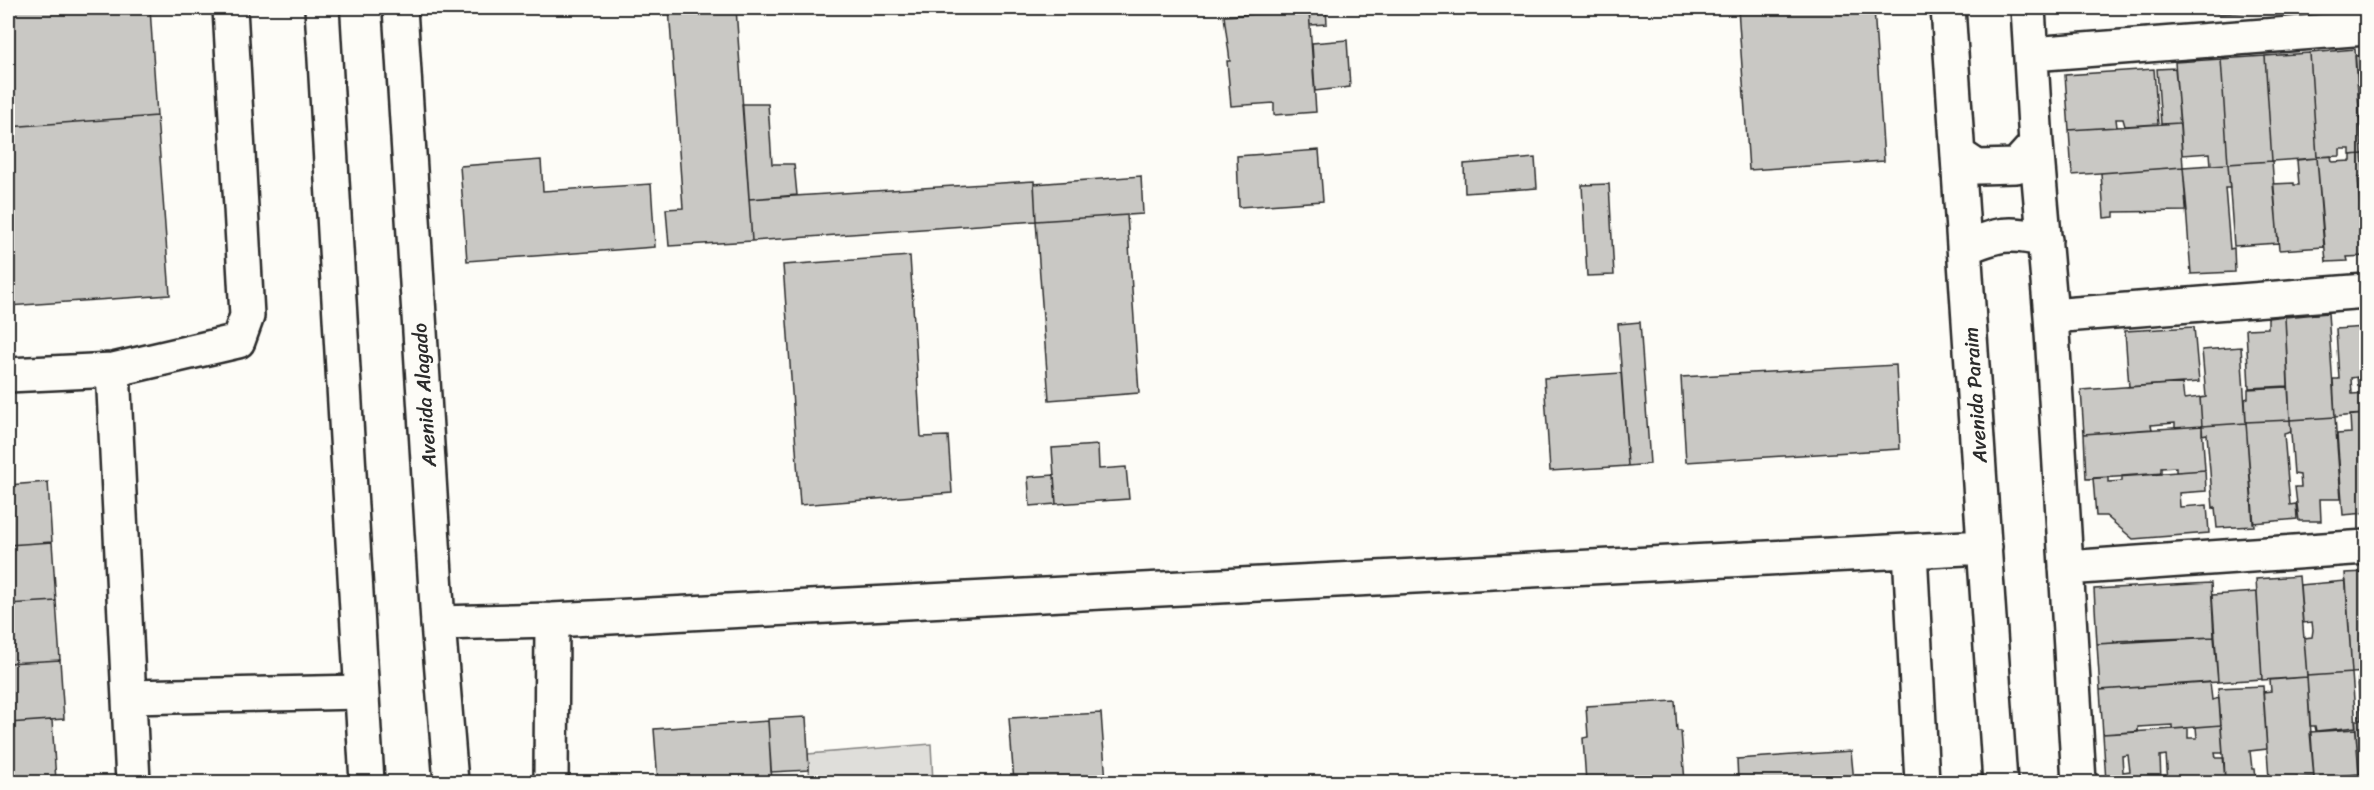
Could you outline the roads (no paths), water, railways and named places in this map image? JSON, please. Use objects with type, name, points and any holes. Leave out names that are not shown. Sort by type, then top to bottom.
[{"type":"street","points":[[8,375],[113,370],[238,341],[247,316],[230,8]]},
{"type":"street","points":[[322,8],[367,783]]},
{"type":"street","name":"Avenida Alagado","points":[[400,8],[438,623],[451,783]]},
{"type":"street","name":"Avenida Paraim","points":[[1948,8],[2000,783]]},
{"type":"street","points":[[2028,8],[2036,144],[2051,316],[2079,783]]},
{"type":"street","points":[[2031,54],[2367,28]]},
{"type":"street","points":[[1959,155],[1977,166],[2016,166],[2036,144]]},
{"type":"street","points":[[1964,248],[1991,237],[2018,233],[2044,240]]},
{"type":"street","points":[[2051,316],[2367,291]]},
{"type":"street","points":[[113,370],[133,783]]},
{"type":"street","points":[[438,623],[552,620],[1985,547]]},
{"type":"street","points":[[2066,568],[2367,547]]},
{"type":"street","points":[[1910,550],[1922,783]]},
{"type":"street","points":[[551,783],[552,620]]},
{"type":"street","points":[[130,697],[360,692]]}]
